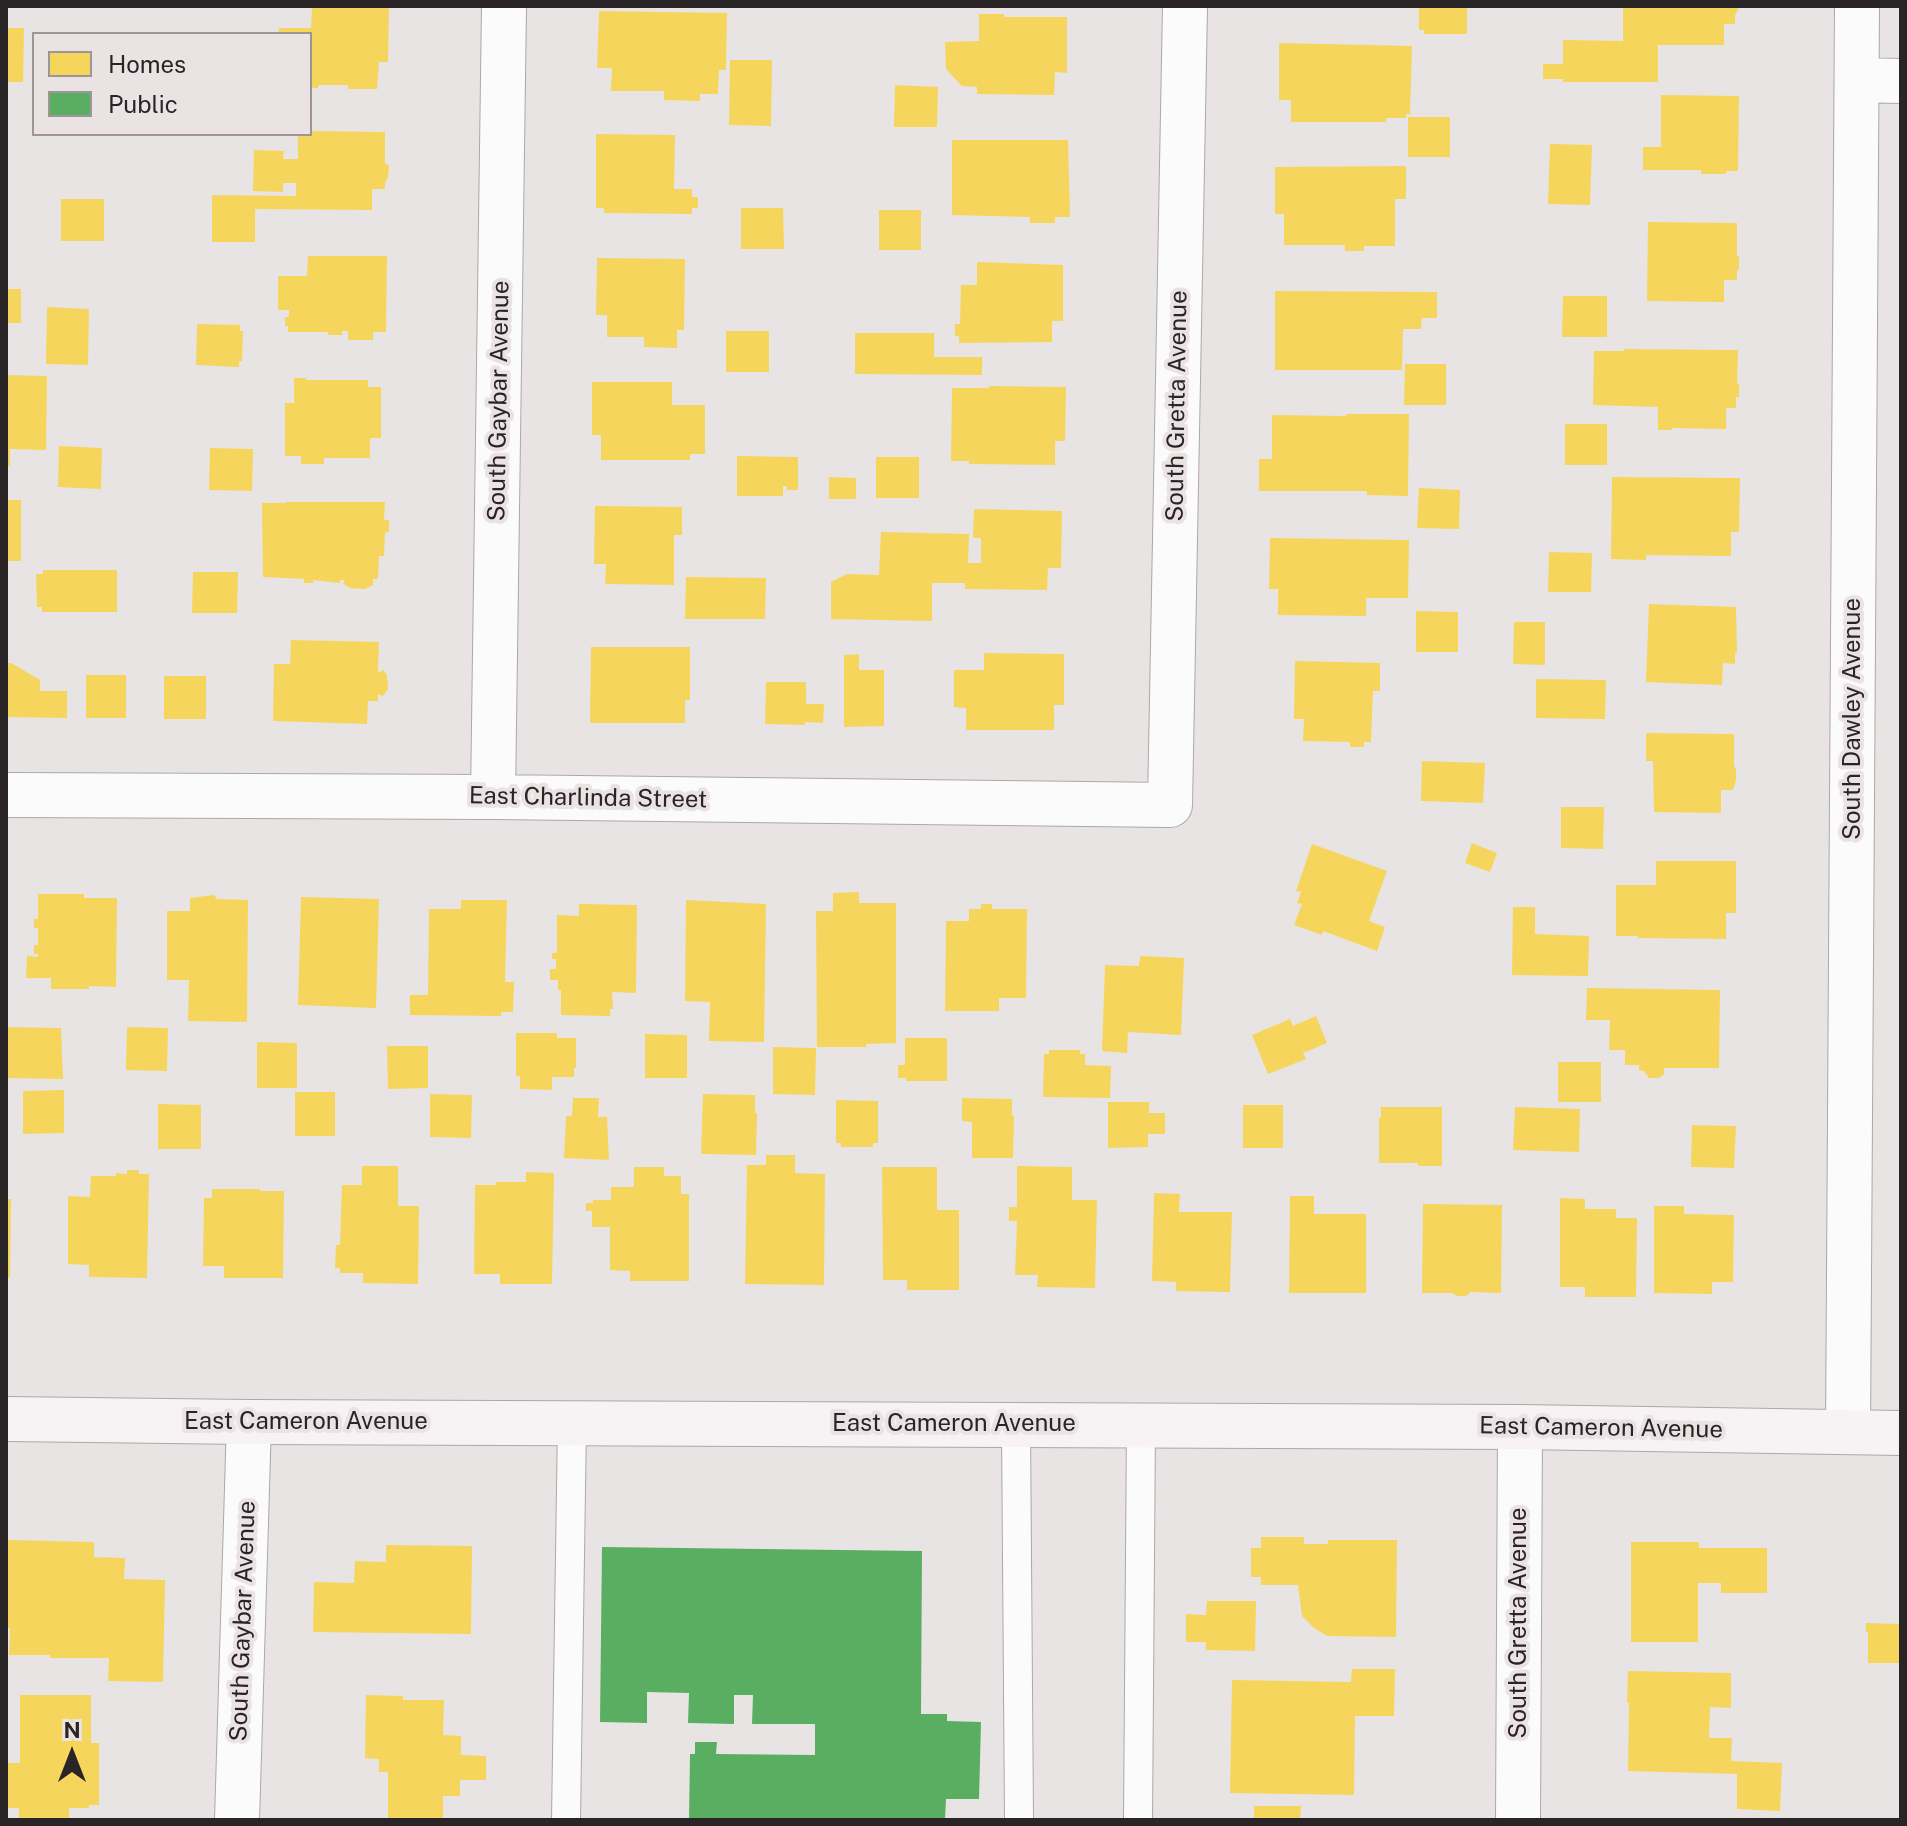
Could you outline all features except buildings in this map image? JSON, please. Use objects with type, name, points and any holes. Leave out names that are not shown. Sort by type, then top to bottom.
[{"type":"main road","name":"East Cameron Avenue","points":[[6,1419],[1520,1427],[1901,1433]]},
{"type":"street","name":"South Gaybar Avenue","points":[[493,797],[504,6]]},
{"type":"street","name":"South Gretta Avenue","points":[[1170,805],[1185,6]]},
{"type":"street","name":"South Dawley Avenue","points":[[1848,1432],[1857,6]]},
{"type":"street","points":[[1857,80],[1901,81]]},
{"type":"street","name":"East Charlinda Street","points":[[6,795],[1170,805]]},
{"type":"street","name":"South Gaybar Avenue","points":[[237,1820],[249,1422]]},
{"type":"street","name":"South Gretta Avenue","points":[[1518,1820],[1520,1427]]},
{"type":"lane","points":[[566,1820],[572,1423]]},
{"type":"lane","points":[[1016,1425],[1019,1820]]},
{"type":"lane","points":[[1138,1820],[1141,1425]]}]
